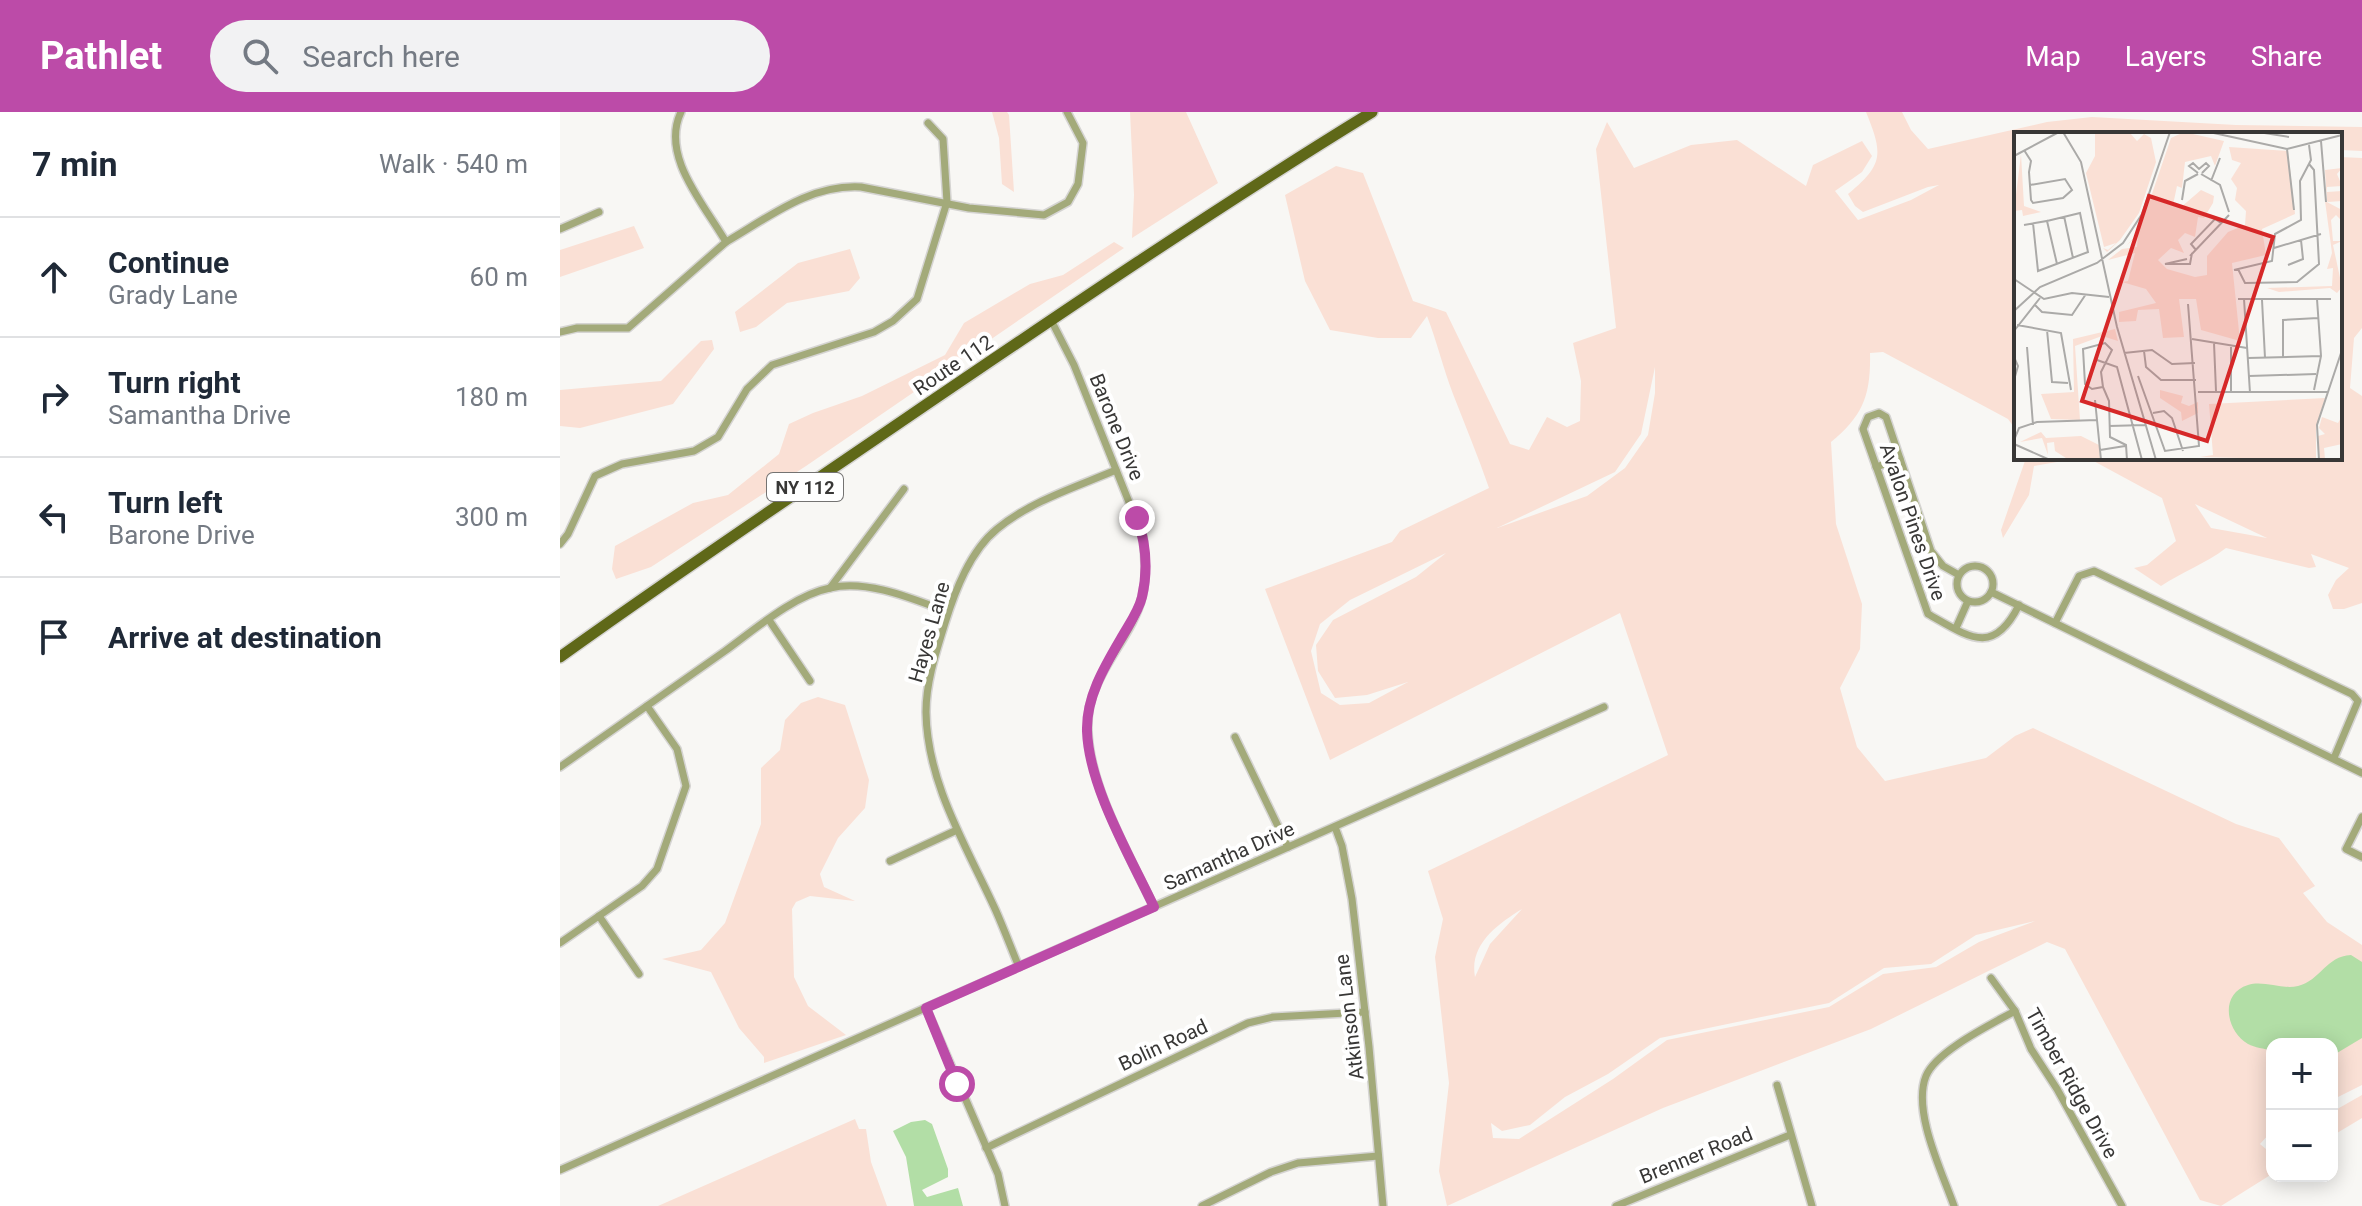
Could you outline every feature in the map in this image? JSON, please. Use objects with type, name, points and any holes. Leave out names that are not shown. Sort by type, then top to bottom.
[{"type":"main road","name":"Route 112","points":[[560,657],[684,568],[1051,320],[1238,195],[1372,112]]},
{"type":"street","points":[[681,112],[674,126],[676,159],[726,242]]},
{"type":"street","points":[[560,332],[577,328],[628,328],[726,242],[786,206],[828,188],[861,187],[1011,214],[1044,215],[1068,202],[1078,184],[1083,143],[1067,112]]},
{"type":"street","points":[[560,544],[568,534],[595,476],[622,464],[694,451],[718,437],[747,389],[772,365],[874,332],[893,321],[917,299],[947,202],[943,139],[928,123]]},
{"type":"street","points":[[560,229],[599,212]]},
{"type":"street","name":"Barone Drive","points":[[1051,320],[1074,365],[1143,537],[1146,566],[1142,599],[1099,678],[1090,704],[1087,729],[1090,757],[1098,785],[1154,907]]},
{"type":"street","name":"Avalon Pines Drive","points":[[1959,575],[1943,566],[1931,551],[1886,417],[1879,413],[1868,417],[1863,429],[1928,614],[1980,639],[1998,636],[2019,605]]},
{"type":"street","points":[[1876,467],[1900,459]]},
{"type":"street","name":"Hayes Lane","points":[[1019,967],[996,910],[957,830],[929,748],[926,711],[929,683],[948,612],[961,579],[994,530],[1031,507],[1116,470]]},
{"type":"street","points":[[830,588],[904,489]]},
{"type":"street","points":[[1969,566],[1984,568],[1993,581],[1991,592],[1977,602],[1968,601],[1957,588],[1959,575],[1969,566]]},
{"type":"street","points":[[2055,623],[2079,576],[2094,571],[2352,694],[2358,701],[2334,758]]},
{"type":"street","points":[[560,767],[769,620],[796,603],[830,588],[857,586],[920,601],[948,612]]},
{"type":"street","points":[[1991,592],[2362,773]]},
{"type":"street","name":"Avalon Pines Drive","points":[[1956,628],[1968,601]]},
{"type":"street","points":[[769,620],[810,681]]},
{"type":"street","points":[[560,943],[642,886],[657,869],[686,786],[677,749],[647,706]]},
{"type":"street","name":"Samantha Drive","points":[[560,1170],[1604,707]]},
{"type":"street","points":[[1235,737],[1288,847]]},
{"type":"street","points":[[2362,817],[2346,849],[2362,857]]},
{"type":"street","name":"Atkinson Lane","points":[[1335,827],[1349,875],[1383,1206]]},
{"type":"street","points":[[890,861],[957,830]]},
{"type":"street","points":[[599,916],[639,974]]},
{"type":"street","name":"Timber Ridge Drive","points":[[1991,978],[2015,1011],[2031,1049],[2057,1089],[2122,1206]]},
{"type":"street","points":[[926,1008],[998,1174],[1005,1206]]},
{"type":"street","points":[[1954,1206],[1924,1114],[1922,1102],[1927,1074],[1953,1047],[2015,1011]]},
{"type":"street","name":"Bolin Road","points":[[986,1148],[1248,1023],[1273,1017],[1365,1012]]},
{"type":"street","points":[[1777,1085],[1812,1206]]},
{"type":"street","name":"Brenner Road","points":[[1616,1206],[1790,1135]]},
{"type":"street","points":[[1202,1206],[1271,1172],[1298,1163],[1378,1156]]},
{"type":"shaded area","points":[[992,112],[1007,112],[1009,115],[1014,192],[1002,184],[999,138]]},
{"type":"shaded area","points":[[1130,112],[1186,112],[1218,183],[1132,238],[1134,195]]},
{"type":"shaded area","points":[[1866,112],[1902,112],[1911,130],[1928,149],[2047,122],[2092,117],[2236,125],[2362,127],[2362,151],[2342,150],[2342,132],[2014,132],[2014,427],[2008,419],[1883,352],[1870,353],[1869,381],[1863,404],[1851,423],[1831,442],[1836,524],[1862,604],[1860,649],[1840,688],[1857,747],[1885,781],[1986,758],[2015,736],[2033,728],[2236,824],[2279,838],[2315,886],[2303,893],[2327,922],[2362,945],[2362,1085],[2338,1097],[2338,1038],[2266,1038],[2266,1138],[2260,1144],[2266,1149],[2266,1178],[2221,1206],[2200,1200],[2065,949],[2047,942],[1871,1029],[1663,1108],[1447,1206],[1439,1171],[1449,1083],[1435,957],[1443,919],[1428,871],[1668,755],[1620,613],[1330,760],[1265,589],[1392,542],[1400,531],[1489,488],[1427,316],[1411,338],[1378,338],[1330,330],[1305,281],[1285,195],[1336,166],[1363,173],[1413,301],[1446,312],[1510,444],[1529,450],[1547,417],[1567,427],[1580,421],[1581,381],[1573,343],[1616,328],[1596,149],[1607,122],[1634,168],[1691,145],[1737,140],[1806,186],[1813,165],[1862,141],[1872,156],[1862,172],[1835,191],[1858,220],[1911,200],[1939,185],[1863,212],[1848,194],[1874,166],[1877,148]],"holes":[[[1655,367],[1655,393],[1648,435],[1625,468],[1587,496],[1497,528],[1615,472],[1641,434]],[[1446,553],[1416,577],[1333,620],[1316,645],[1318,671],[1335,698],[1367,695],[1408,682],[1369,703],[1340,705],[1321,693],[1311,651],[1320,624],[1350,600]],[[1522,909],[1490,944],[1475,977],[1476,955],[1487,936]],[[2035,921],[1979,942],[1936,967],[1883,974],[1829,1007],[1667,1040],[1519,1139],[1493,1138],[1491,1123],[1502,1131],[1530,1125],[1565,1097],[1608,1074],[1660,1038],[1829,1003],[1884,968],[1931,964],[1976,935]]]},
{"type":"shaded area","points":[[2342,157],[2362,158],[2362,328],[2354,338],[2350,388],[2362,396],[2362,603],[2333,609],[2328,595],[2336,580],[2349,568],[2311,554],[2316,567],[2309,568],[2226,548],[2161,586],[2134,568],[2147,565],[2176,541],[2162,498],[2092,460],[2342,460]],"holes":[[[2195,504],[2267,538],[2211,528]]]},
{"type":"shaded area","points":[[634,226],[644,248],[560,277],[560,250]]},
{"type":"shaded area","points":[[1114,242],[1124,248],[806,466],[651,567],[616,579],[612,569],[615,546],[693,503],[728,495],[779,454],[789,424],[862,396],[945,355],[964,323],[1030,284],[1063,275]]},
{"type":"shaded area","points":[[850,249],[860,278],[849,291],[787,303],[756,327],[740,332],[735,312],[798,263]]},
{"type":"shaded area","points":[[712,340],[714,349],[673,404],[580,428],[560,426],[560,390],[661,381],[701,341]]},
{"type":"shaded area","points":[[2025,460],[2068,460],[2034,466],[2029,495],[2003,538],[2001,530]]},
{"type":"shaded area","points":[[818,697],[845,705],[869,780],[865,808],[838,838],[820,874],[824,887],[855,901],[810,896],[796,902],[792,909],[794,977],[808,1006],[846,1035],[764,1063],[764,1057],[739,1028],[711,972],[662,959],[701,950],[725,923],[761,824],[761,768],[780,750],[785,720],[801,703]]},
{"type":"shaded area","points":[[2351,955],[2362,962],[2362,1038],[2338,1052],[2338,1038],[2266,1038],[2266,1049],[2240,1038],[2229,1013],[2229,1004],[2239,990],[2254,984],[2298,986],[2342,956]]},
{"type":"shaded area","points":[[2362,1095],[2362,1118],[2338,1132],[2338,1109]]},
{"type":"shaded area","points":[[855,1119],[859,1129],[866,1129],[871,1162],[887,1206],[658,1206]]},
{"type":"shaded area","points":[[925,1120],[932,1124],[948,1177],[922,1190],[927,1197],[958,1188],[963,1206],[914,1206],[906,1157],[893,1131],[911,1122]]},
{"type":"route","points":[[957,1084],[926,1008],[1154,907],[1098,785],[1090,757],[1087,729],[1090,704],[1099,678],[1142,599],[1146,566],[1137,518]]}]
